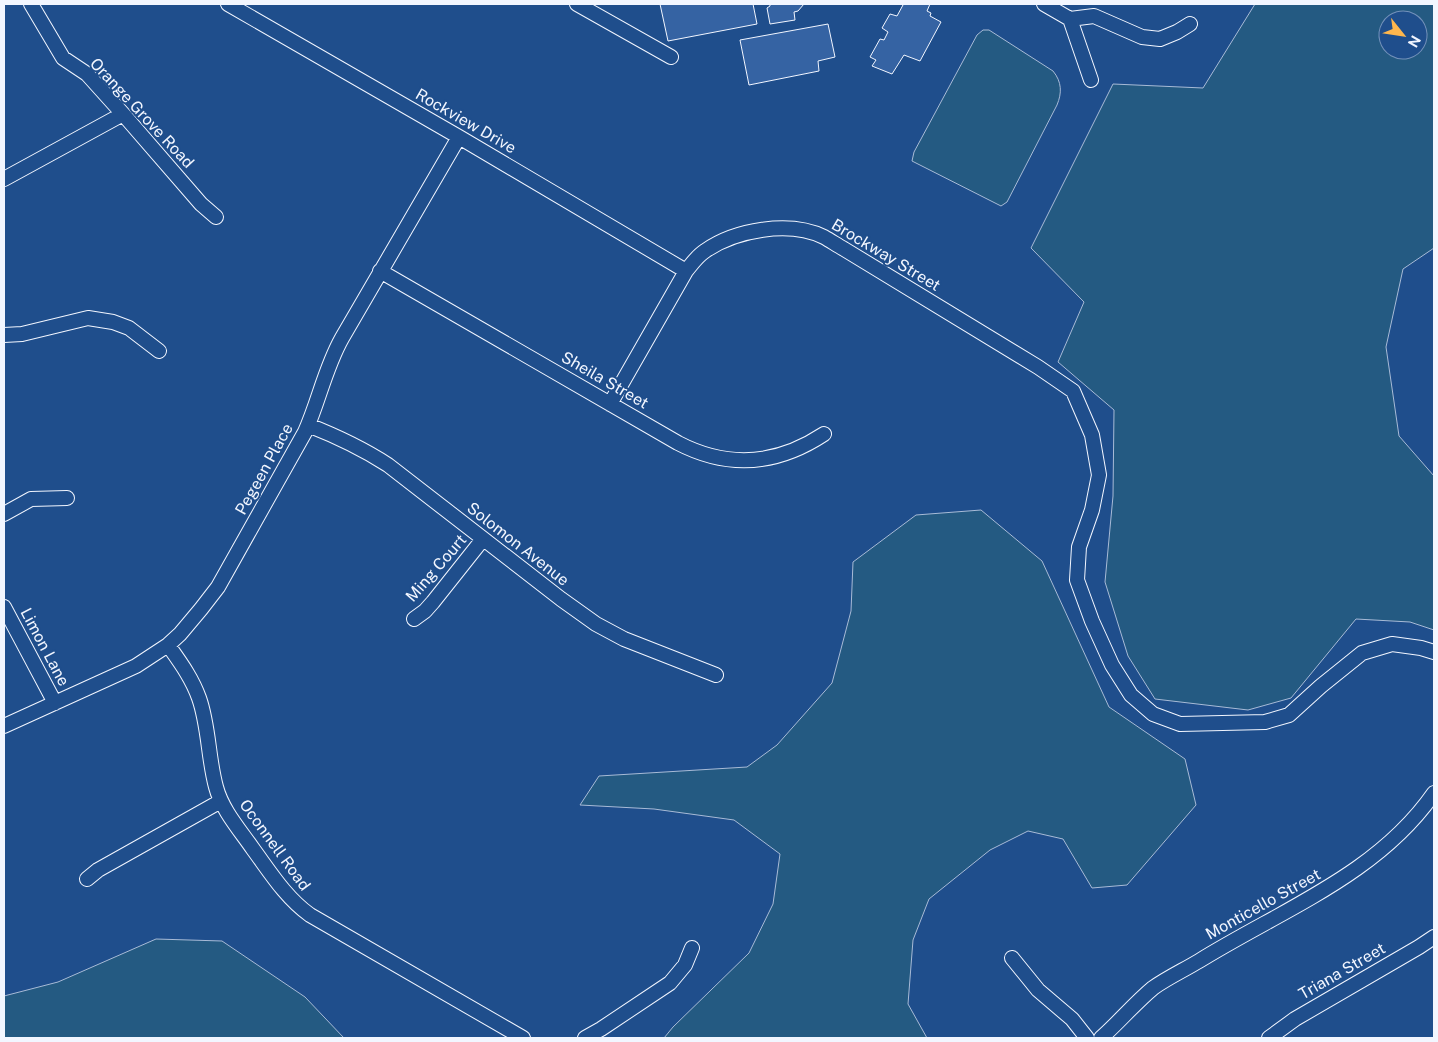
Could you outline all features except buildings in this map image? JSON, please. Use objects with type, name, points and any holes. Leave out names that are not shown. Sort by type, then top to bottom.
[{"type":"street","name":"Orange Grove Road","points":[[31,4],[63,58],[86,74],[200,204],[216,217]]},
{"type":"street","name":"Rockview Drive","points":[[228,4],[686,271]]},
{"type":"street","points":[[577,4],[671,57]]},
{"type":"street","points":[[1044,4],[1070,19],[1094,16],[1142,37],[1160,39],[1190,24]]},
{"type":"street","points":[[1070,19],[1091,80]]},
{"type":"street","points":[[4,179],[123,114]]},
{"type":"street","name":"Pegeen Place","points":[[4,726],[136,666],[168,645],[192,620],[218,587],[308,425],[332,357],[459,137]]},
{"type":"street","name":"Brockway Street","points":[[610,404],[686,271],[702,252],[740,234],[768,229],[809,232],[823,236],[1038,367],[1072,391],[1092,435],[1099,475],[1092,510],[1079,547],[1077,580],[1092,621],[1112,665],[1130,695],[1153,714],[1180,724],[1265,722],[1289,715],[1362,653],[1392,644],[1434,652]]},
{"type":"street","name":"Sheila Street","points":[[380,271],[610,404],[686,447],[706,456],[746,461],[769,457],[804,446],[824,434]]},
{"type":"street","points":[[4,335],[39,330],[88,318],[113,322],[129,328],[159,351]]},
{"type":"street","name":"Solomon Avenue","points":[[308,425],[342,438],[375,457],[580,613],[610,632],[716,675]]},
{"type":"street","points":[[4,514],[31,499],[68,498]]},
{"type":"street","name":"Ming Court","points":[[414,619],[429,606],[483,539]]},
{"type":"street","name":"Limon Lane","points":[[4,607],[54,703]]},
{"type":"street","name":"Oconnell Road","points":[[168,645],[186,671],[199,698],[215,782],[221,801],[233,821],[282,889],[305,912],[523,1038]]},
{"type":"street","name":"Monticello Street","points":[[1101,1038],[1154,988],[1213,952],[1337,882],[1372,858],[1404,830],[1434,793]]},
{"type":"street","points":[[86,879],[98,870],[221,801]]},
{"type":"street","name":"Triana Street","points":[[1269,1038],[1295,1019],[1412,952],[1434,937]]},
{"type":"street","points":[[585,1038],[670,983],[685,965],[692,948]]},
{"type":"street","points":[[1012,958],[1038,990],[1072,1019],[1088,1038]]},
{"type":"shaded area","points":[[1255,4],[1434,4],[1434,248],[1403,269],[1386,347],[1399,436],[1434,476],[1434,630],[1410,622],[1356,619],[1291,698],[1248,710],[1155,699],[1128,656],[1105,582],[1113,496],[1114,410],[1058,362],[1084,302],[1031,248],[1113,84],[1203,88]]},
{"type":"shaded area","points":[[983,30],[989,30],[1053,71],[1058,79],[1060,88],[1057,105],[1007,202],[1001,206],[912,161],[914,152],[977,35]]},
{"type":"shaded area","points":[[981,510],[1042,561],[1109,707],[1185,759],[1196,805],[1127,885],[1092,888],[1063,839],[1028,831],[990,850],[929,899],[913,940],[908,1004],[927,1038],[664,1038],[749,953],[773,904],[780,854],[734,820],[654,809],[580,805],[599,776],[747,767],[777,745],[832,683],[851,611],[853,562],[916,515]]},
{"type":"shaded area","points":[[156,939],[222,941],[305,997],[344,1038],[4,1038],[4,996],[58,982]]}]
